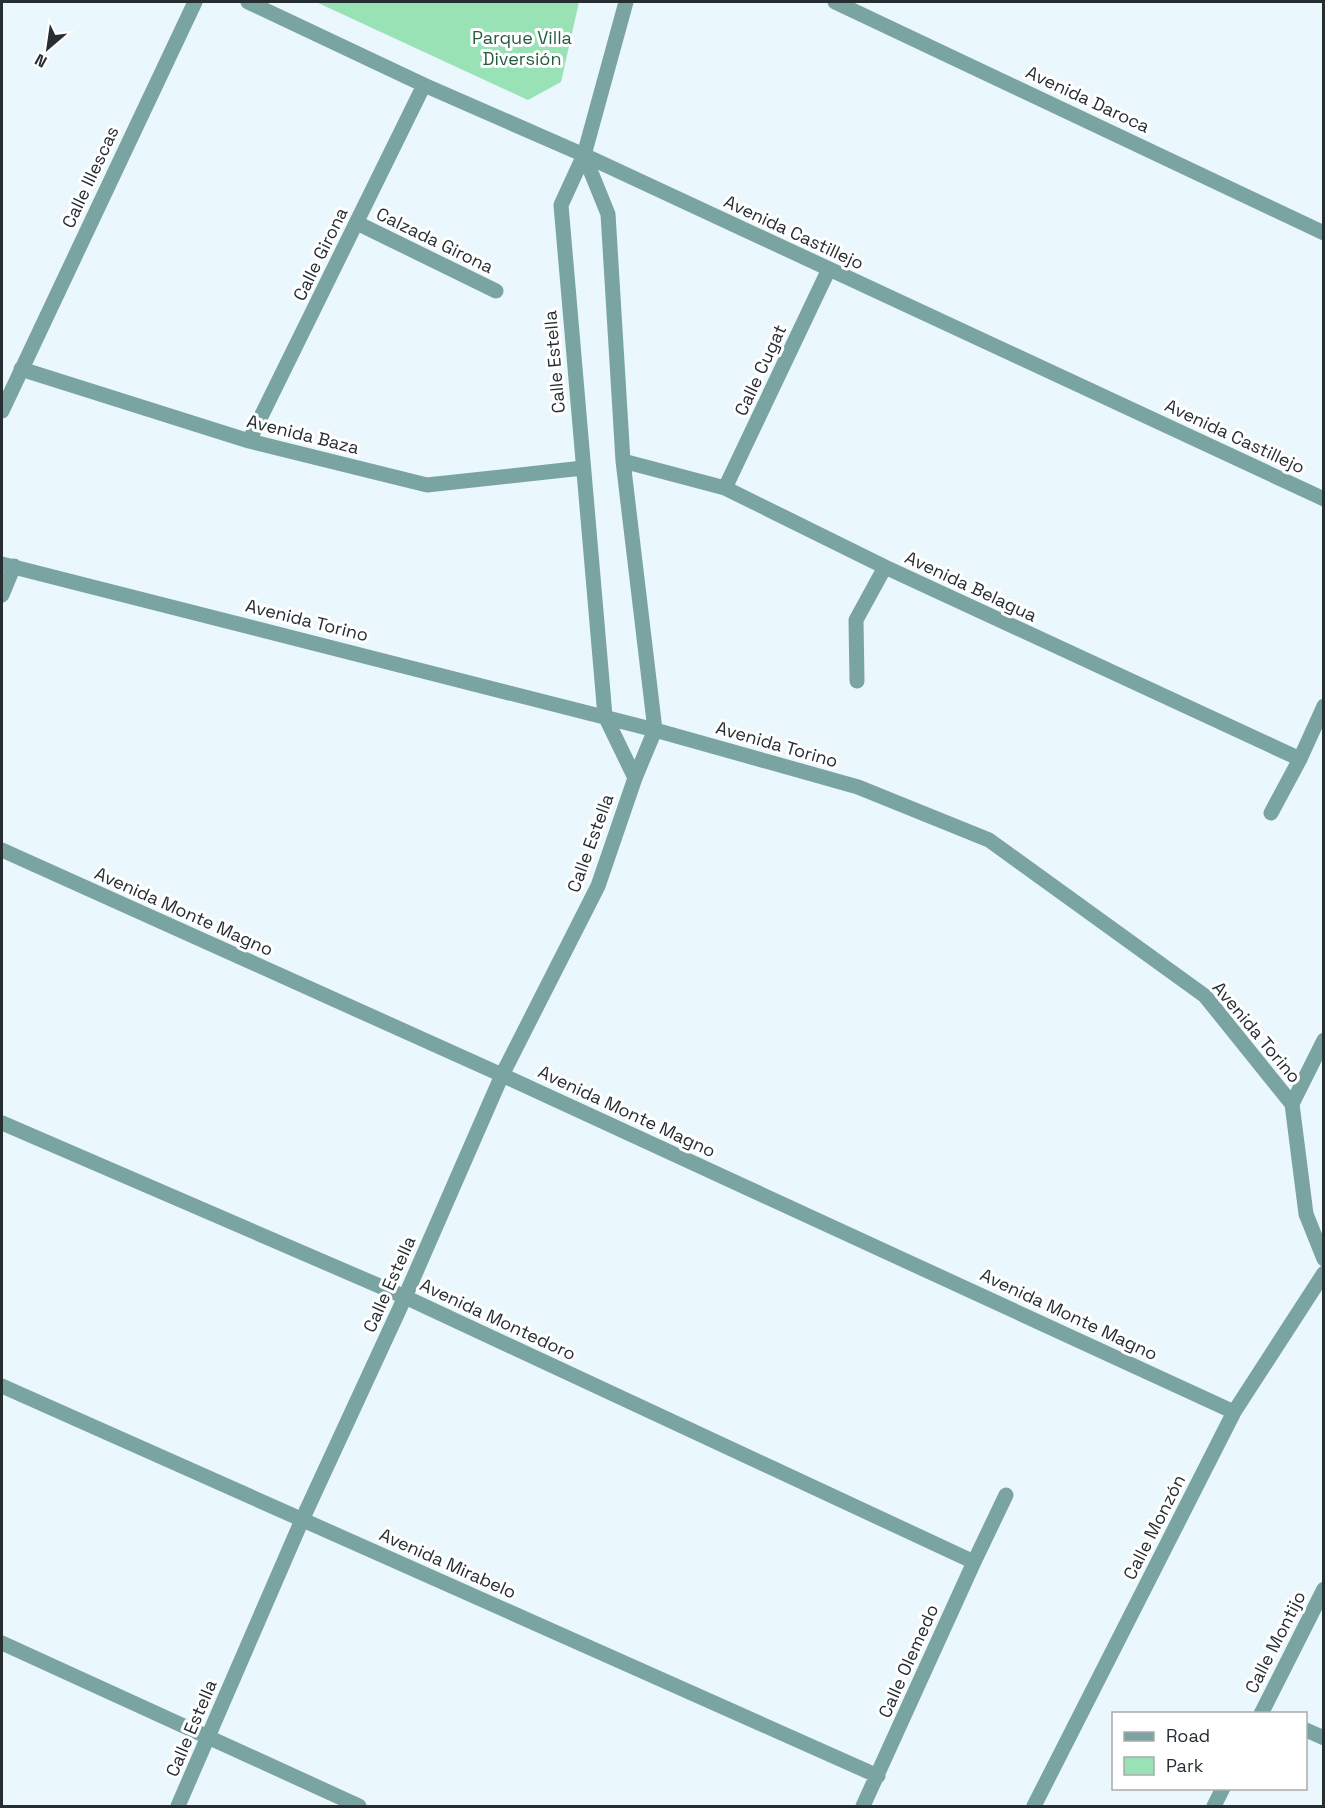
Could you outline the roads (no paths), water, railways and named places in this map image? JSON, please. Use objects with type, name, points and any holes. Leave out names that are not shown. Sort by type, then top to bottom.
[{"type":"street","name":"Calle Illescas","points":[[2,411],[195,2]]},
{"type":"street","name":"Avenida Castillejo","points":[[248,2],[424,85],[584,155],[1323,499]]},
{"type":"street","name":"Calle Estella","points":[[626,2],[584,155],[561,205],[605,716],[634,778]]},
{"type":"street","name":"Avenida Daroca","points":[[835,2],[1323,233]]},
{"type":"street","name":"Calle Girona","points":[[249,441],[424,85]]},
{"type":"street","points":[[584,155],[608,214],[622,460],[656,730]]},
{"type":"street","name":"Calzada Girona","points":[[357,223],[496,291]]},
{"type":"street","name":"Calle Cugat","points":[[725,488],[829,269]]},
{"type":"street","name":"Avenida Baza","points":[[21,369],[249,441],[427,485],[583,468]]},
{"type":"street","name":"Avenida Belagua","points":[[622,460],[725,488],[885,567],[1300,759]]},
{"type":"street","points":[[2,595],[8,565]]},
{"type":"street","name":"Avenida Torino","points":[[8,565],[656,730],[858,787],[988,840],[1205,996],[1292,1104],[1306,1214],[1323,1259]]},
{"type":"street","points":[[856,681],[856,620],[885,567]]},
{"type":"street","points":[[1271,813],[1300,759],[1323,706]]},
{"type":"street","name":"Calle Estella","points":[[178,1806],[302,1520],[405,1297],[502,1075],[597,886],[634,778],[656,730]]},
{"type":"street","name":"Avenida Monte Magno","points":[[2,850],[502,1075],[1234,1412]]},
{"type":"street","points":[[1292,1104],[1323,1040]]},
{"type":"street","name":"Avenida Montedoro","points":[[2,1123],[405,1297],[974,1562]]},
{"type":"street","name":"Calle Monzón","points":[[1034,1806],[1234,1412],[1323,1273]]},
{"type":"street","name":"Avenida Mirabelo","points":[[2,1386],[878,1776]]},
{"type":"street","name":"Calle Olemedo","points":[[863,1806],[1006,1495]]},
{"type":"street","name":"Calle Montijo","points":[[1264,1712],[1323,1588]]},
{"type":"street","points":[[2,1643],[359,1806]]},
{"type":"street","points":[[1307,1731],[1323,1738]]},
{"type":"street","points":[[1215,1806],[1223,1790]]},
{"type":"park label","name":"Parque Villa Diversión","points":[[522,47]]}]
